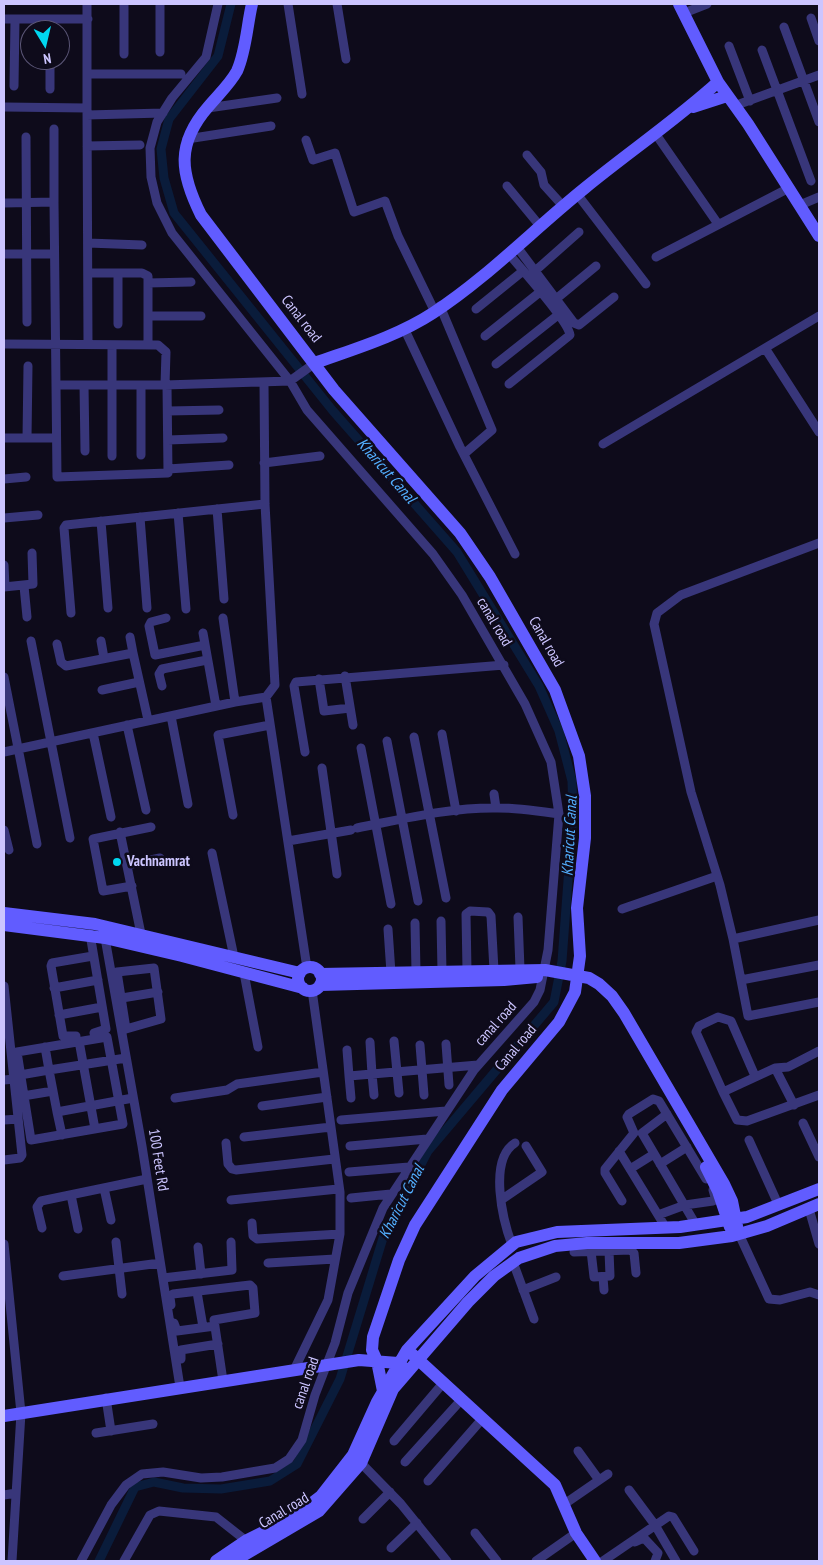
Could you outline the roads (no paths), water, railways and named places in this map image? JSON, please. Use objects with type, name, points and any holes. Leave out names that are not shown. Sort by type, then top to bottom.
[{"type":"street","points":[[87,4],[88,344]]},
{"type":"street","points":[[124,4],[124,54]]},
{"type":"street","points":[[160,4],[160,52]]},
{"type":"street","name":"canal road","points":[[81,1561],[111,1505],[126,1484],[142,1474],[163,1472],[201,1478],[222,1478],[275,1468],[289,1459],[302,1440],[335,1343],[348,1293],[383,1208],[409,1166],[478,1065],[534,1002],[544,973],[559,814],[551,762],[504,665],[462,595],[433,554],[307,410],[291,384],[172,233],[157,202],[151,177],[150,148],[157,122],[172,98],[206,57],[218,4]]},
{"type":"street","name":"Canal road","points":[[252,4],[238,69],[232,80],[199,118],[187,139],[184,152],[185,173],[189,191],[201,215],[312,366],[460,533],[490,577],[555,690],[579,756],[585,796],[585,838],[577,908],[580,956],[569,1007],[502,1090],[415,1225],[400,1260],[373,1337],[372,1350],[377,1361],[383,1391]]},
{"type":"street","points":[[288,4],[302,94]]},
{"type":"street","points":[[337,4],[346,59]]},
{"type":"street","points":[[707,4],[681,8],[718,82],[819,236]]},
{"type":"street","points":[[811,18],[819,41]]},
{"type":"street","points":[[4,19],[88,19]]},
{"type":"street","points":[[14,86],[15,19]]},
{"type":"street","points":[[784,27],[819,122]]},
{"type":"street","points":[[730,46],[750,101]]},
{"type":"street","points":[[762,50],[811,180]]},
{"type":"street","points":[[50,70],[50,90]]},
{"type":"street","points":[[87,74],[182,74]]},
{"type":"street","points":[[688,109],[731,101],[750,101],[819,75]]},
{"type":"street","points":[[56,385],[291,384],[312,366],[404,328],[437,309],[513,251],[577,194],[688,109],[718,82]]},
{"type":"street","points":[[208,108],[277,98]]},
{"type":"street","points":[[4,107],[87,112],[163,113]]},
{"type":"street","points":[[187,139],[271,126]]},
{"type":"street","points":[[4,344],[54,344],[88,344],[158,345],[166,352],[168,473],[57,477],[54,344],[54,129]]},
{"type":"street","points":[[655,133],[718,224]]},
{"type":"street","points":[[26,138],[27,322]]},
{"type":"street","points":[[306,140],[313,160],[335,153],[354,212],[386,201],[398,236],[437,309],[492,430],[464,454]]},
{"type":"street","points":[[88,146],[140,145]]},
{"type":"street","points":[[527,155],[542,172],[544,185],[563,206]]},
{"type":"street","points":[[507,186],[540,226]]},
{"type":"street","points":[[656,257],[789,188]]},
{"type":"street","points":[[577,194],[646,284]]},
{"type":"street","points":[[800,205],[819,197]]},
{"type":"street","points":[[4,203],[54,202]]},
{"type":"street","points":[[535,271],[579,232]]},
{"type":"street","points":[[88,243],[142,245]]},
{"type":"street","points":[[513,251],[535,271],[574,323],[579,325],[614,297]]},
{"type":"street","points":[[509,384],[570,335],[570,330],[523,272],[513,251]]},
{"type":"street","points":[[4,254],[54,254]]},
{"type":"street","points":[[556,299],[596,266]]},
{"type":"street","points":[[476,310],[523,272]]},
{"type":"street","points":[[118,273],[118,324]]},
{"type":"street","points":[[88,274],[146,274],[148,283],[148,345]]},
{"type":"street","points":[[148,283],[191,282]]},
{"type":"street","points":[[485,336],[540,292]]},
{"type":"street","points":[[496,364],[558,314]]},
{"type":"street","points":[[148,316],[201,316]]},
{"type":"street","points":[[603,444],[819,316]]},
{"type":"street","points":[[404,328],[464,454],[515,554]]},
{"type":"street","points":[[112,345],[112,456]]},
{"type":"street","points":[[765,348],[819,432]]},
{"type":"street","points":[[27,438],[28,366]]},
{"type":"street","points":[[4,752],[148,720],[266,697],[275,685],[264,504],[264,383]]},
{"type":"street","points":[[84,385],[85,451]]},
{"type":"street","points":[[140,454],[141,385]]},
{"type":"street","points":[[168,411],[219,410]]},
{"type":"street","points":[[4,438],[56,438]]},
{"type":"street","points":[[168,440],[223,438]]},
{"type":"street","points":[[264,463],[320,456]]},
{"type":"street","points":[[168,469],[229,465]]},
{"type":"street","points":[[4,479],[26,477]]},
{"type":"street","points":[[71,612],[64,527],[101,521],[264,504]]},
{"type":"street","points":[[217,509],[224,599]]},
{"type":"street","points":[[178,513],[186,609]]},
{"type":"street","points":[[4,518],[38,515]]},
{"type":"street","points":[[140,517],[147,608]]},
{"type":"street","points":[[101,521],[108,608]]},
{"type":"street","points":[[748,1016],[733,939],[717,876],[691,792],[654,624],[657,613],[681,595],[819,544]]},
{"type":"street","points":[[4,566],[4,587],[33,584],[32,553]]},
{"type":"street","points":[[24,586],[27,617]]},
{"type":"street","points":[[166,618],[151,622],[149,626],[155,655],[205,645]]},
{"type":"street","points":[[223,618],[235,702]]},
{"type":"street","points":[[203,633],[216,706]]},
{"type":"street","points":[[130,638],[148,720]]},
{"type":"street","points":[[101,641],[104,658]]},
{"type":"street","points":[[31,642],[70,838]]},
{"type":"street","points":[[57,644],[61,662],[66,666],[133,653]]},
{"type":"street","points":[[162,686],[159,674],[162,669],[208,660]]},
{"type":"street","points":[[305,752],[294,686],[299,680],[504,665]]},
{"type":"street","points":[[346,676],[353,726]]},
{"type":"street","points":[[4,677],[37,844]]},
{"type":"street","points":[[319,679],[324,711],[350,708]]},
{"type":"street","points":[[102,690],[140,682]]},
{"type":"street","points":[[266,697],[288,840],[303,970],[298,982],[314,984],[504,980],[544,973]]},
{"type":"street","points":[[171,716],[188,804]]},
{"type":"street","points":[[127,725],[146,810]]},
{"type":"street","points":[[233,815],[218,735],[270,725]]},
{"type":"street","points":[[93,733],[111,817]]},
{"type":"street","points":[[442,734],[456,811]]},
{"type":"street","points":[[414,737],[446,898]]},
{"type":"street","points":[[387,741],[418,901]]},
{"type":"street","points":[[361,748],[391,904]]},
{"type":"street","points":[[322,768],[337,874]]},
{"type":"street","points":[[494,794],[496,808]]},
{"type":"street","points":[[288,840],[456,811],[496,808],[524,809],[559,814]]},
{"type":"street","points":[[132,886],[104,891],[98,871],[93,839],[151,827]]},
{"type":"street","points":[[4,830],[9,850]]},
{"type":"street","points":[[120,832],[141,934]]},
{"type":"street","points":[[212,853],[234,957]]},
{"type":"street","points":[[127,865],[160,858]]},
{"type":"street","points":[[622,909],[717,876]]},
{"type":"street","points":[[467,971],[466,914],[470,912],[488,912],[491,916],[494,970]]},
{"type":"street","points":[[4,913],[95,924],[234,957],[303,970],[314,968],[314,984],[338,1189],[340,1234],[328,1300],[294,1370]]},
{"type":"street","points":[[518,917],[520,969]]},
{"type":"street","points":[[733,939],[819,920]]},
{"type":"street","points":[[441,921],[442,972]]},
{"type":"street","points":[[415,923],[416,972]]},
{"type":"street","points":[[4,925],[90,934],[244,973],[314,984],[391,973],[520,969],[576,980],[593,988],[615,1012],[700,1156],[732,1219],[736,1235],[769,1299],[780,1300],[810,1292],[819,1295]]},
{"type":"street","points":[[388,929],[391,973]]},
{"type":"street","points":[[90,934],[94,956],[98,980],[105,1031],[64,1038],[54,988],[52,963],[94,956]]},
{"type":"street","name":"100 Feet Rd","points":[[105,938],[118,999],[180,1387]]},
{"type":"street","points":[[741,980],[819,965]]},
{"type":"street","points":[[154,968],[158,992],[161,1019],[128,1028],[125,1027],[118,999],[116,974],[120,971],[154,968]]},
{"type":"street","points":[[244,973],[258,1047]]},
{"type":"street","points":[[54,988],[98,980]]},
{"type":"street","points":[[4,986],[7,1039],[17,1077],[23,1096],[31,1140],[123,1124],[107,1037],[17,1052],[17,1077],[18,1118],[22,1157],[4,1160]]},
{"type":"street","points":[[118,999],[158,992]]},
{"type":"street","points":[[819,1002],[731,1021],[718,1017],[699,1026],[696,1032],[737,1120],[757,1119],[819,1096]]},
{"type":"street","points":[[59,1015],[102,1007]]},
{"type":"street","points":[[731,1021],[756,1076]]},
{"type":"street","points":[[79,1041],[95,1129]]},
{"type":"street","points":[[394,1041],[399,1093]]},
{"type":"street","points":[[370,1042],[374,1095]]},
{"type":"street","points":[[446,1044],[449,1085]]},
{"type":"street","points":[[420,1045],[424,1095]]},
{"type":"street","points":[[45,1047],[62,1135]]},
{"type":"street","points":[[346,1050],[351,1098]]},
{"type":"street","points":[[723,1092],[775,1068],[788,1067],[819,1051]]},
{"type":"street","points":[[4,1080],[49,1070],[126,1058]]},
{"type":"street","points":[[349,1076],[478,1065]]},
{"type":"street","points":[[775,1068],[794,1105]]},
{"type":"street","points":[[175,1098],[227,1090],[237,1084],[324,1072]]},
{"type":"street","points":[[23,1096],[53,1091]]},
{"type":"street","points":[[262,1106],[327,1097]]},
{"type":"street","points":[[57,1112],[133,1098]]},
{"type":"street","points":[[622,1201],[605,1170],[634,1133],[628,1117],[629,1114],[653,1099],[657,1099],[715,1196],[708,1204],[685,1205],[658,1215]]},
{"type":"street","points":[[341,1120],[446,1111]]},
{"type":"street","points":[[667,1114],[642,1133],[696,1225]]},
{"type":"street","points":[[4,1120],[18,1118]]},
{"type":"street","points":[[803,1123],[819,1157]]},
{"type":"street","points":[[244,1137],[331,1127]]},
{"type":"street","points":[[350,1146],[427,1139]]},
{"type":"street","points":[[749,1140],[778,1204]]},
{"type":"street","points":[[512,1245],[504,1225],[501,1200],[501,1174],[504,1155],[515,1142]]},
{"type":"street","points":[[226,1143],[228,1164],[232,1169],[236,1170],[334,1159]]},
{"type":"street","points":[[501,1200],[542,1172],[526,1146]]},
{"type":"street","points":[[660,1164],[687,1147]]},
{"type":"street","points":[[619,1151],[666,1228]]},
{"type":"street","points":[[630,1169],[654,1154]]},
{"type":"street","points":[[349,1172],[409,1166]]},
{"type":"street","points":[[42,1228],[38,1207],[39,1202],[147,1179]]},
{"type":"street","points":[[104,1188],[111,1220]]},
{"type":"street","points":[[230,1200],[338,1189]]},
{"type":"street","points":[[216,1561],[251,1544],[295,1516],[321,1496],[353,1455],[383,1391],[403,1367],[407,1350],[475,1276],[516,1242],[557,1232],[666,1228],[746,1217],[819,1189]]},
{"type":"street","points":[[351,1198],[391,1194]]},
{"type":"street","points":[[71,1195],[78,1228]]},
{"type":"street","points":[[814,1207],[819,1244]]},
{"type":"street","name":"Canal road","points":[[124,1561],[150,1515],[159,1511],[216,1517],[251,1544],[319,1511],[361,1463],[403,1367],[418,1359],[494,1276],[519,1258],[554,1246],[600,1249],[679,1243],[736,1235],[767,1226],[814,1207]]},
{"type":"street","points":[[252,1223],[253,1236],[257,1239],[340,1234]]},
{"type":"street","points":[[116,1242],[122,1294]]},
{"type":"street","points":[[163,1278],[232,1270],[231,1242]]},
{"type":"street","points":[[4,1244],[8,1315],[21,1413],[12,1561]]},
{"type":"street","points":[[198,1247],[201,1274]]},
{"type":"street","points":[[600,1249],[610,1274],[603,1277],[593,1276],[600,1249]]},
{"type":"street","points":[[574,1252],[600,1249],[632,1251],[636,1273]]},
{"type":"street","points":[[268,1263],[335,1259]]},
{"type":"street","points":[[512,1262],[534,1320]]},
{"type":"street","points":[[63,1276],[160,1263]]},
{"type":"street","points":[[523,1290],[556,1277]]},
{"type":"street","points":[[603,1277],[604,1290]]},
{"type":"street","points":[[215,1326],[179,1331],[174,1329],[170,1297],[173,1294],[250,1285],[253,1288],[255,1313],[216,1319],[215,1326],[223,1381]]},
{"type":"street","points":[[197,1292],[203,1327]]},
{"type":"street","points":[[181,1363],[181,1350],[218,1344]]},
{"type":"street","points":[[407,1350],[462,1398],[555,1485],[576,1533],[595,1561]]},
{"type":"street","points":[[4,1416],[106,1398],[359,1360],[377,1361],[403,1367]]},
{"type":"street","points":[[394,1441],[444,1382]]},
{"type":"street","points":[[106,1398],[111,1431]]},
{"type":"street","points":[[406,1462],[462,1398]]},
{"type":"street","points":[[428,1481],[483,1418]]},
{"type":"street","points":[[96,1433],[152,1424]]},
{"type":"street","points":[[578,1451],[599,1480]]},
{"type":"street","points":[[361,1463],[390,1492],[447,1561]]},
{"type":"street","points":[[563,1505],[608,1474]]},
{"type":"street","points":[[629,1490],[655,1525],[676,1561]]},
{"type":"street","points":[[363,1520],[390,1492]]},
{"type":"street","points":[[4,1495],[16,1493]]},
{"type":"street","points":[[603,1561],[667,1517],[673,1517],[694,1551]]},
{"type":"street","points":[[391,1548],[417,1524]]},
{"type":"street","points":[[475,1533],[497,1561]]},
{"type":"street","points":[[539,1561],[576,1533]]},
{"type":"street","points":[[628,1547],[644,1538],[658,1553],[655,1561]]},
{"type":"street","points":[[234,1561],[251,1544]]},
{"type":"waterway","name":"Kharicut Canal","points":[[99,1561],[135,1487],[154,1482],[183,1488],[221,1489],[270,1481],[297,1464],[340,1379],[383,1238],[428,1151],[554,1002],[562,961],[573,813],[572,781],[559,731],[539,686],[457,552],[333,411],[174,213],[164,178],[161,149],[169,119],[218,56],[231,4]]},
{"type":"place","name":"Vachnamrat","points":[[117,862]]}]
